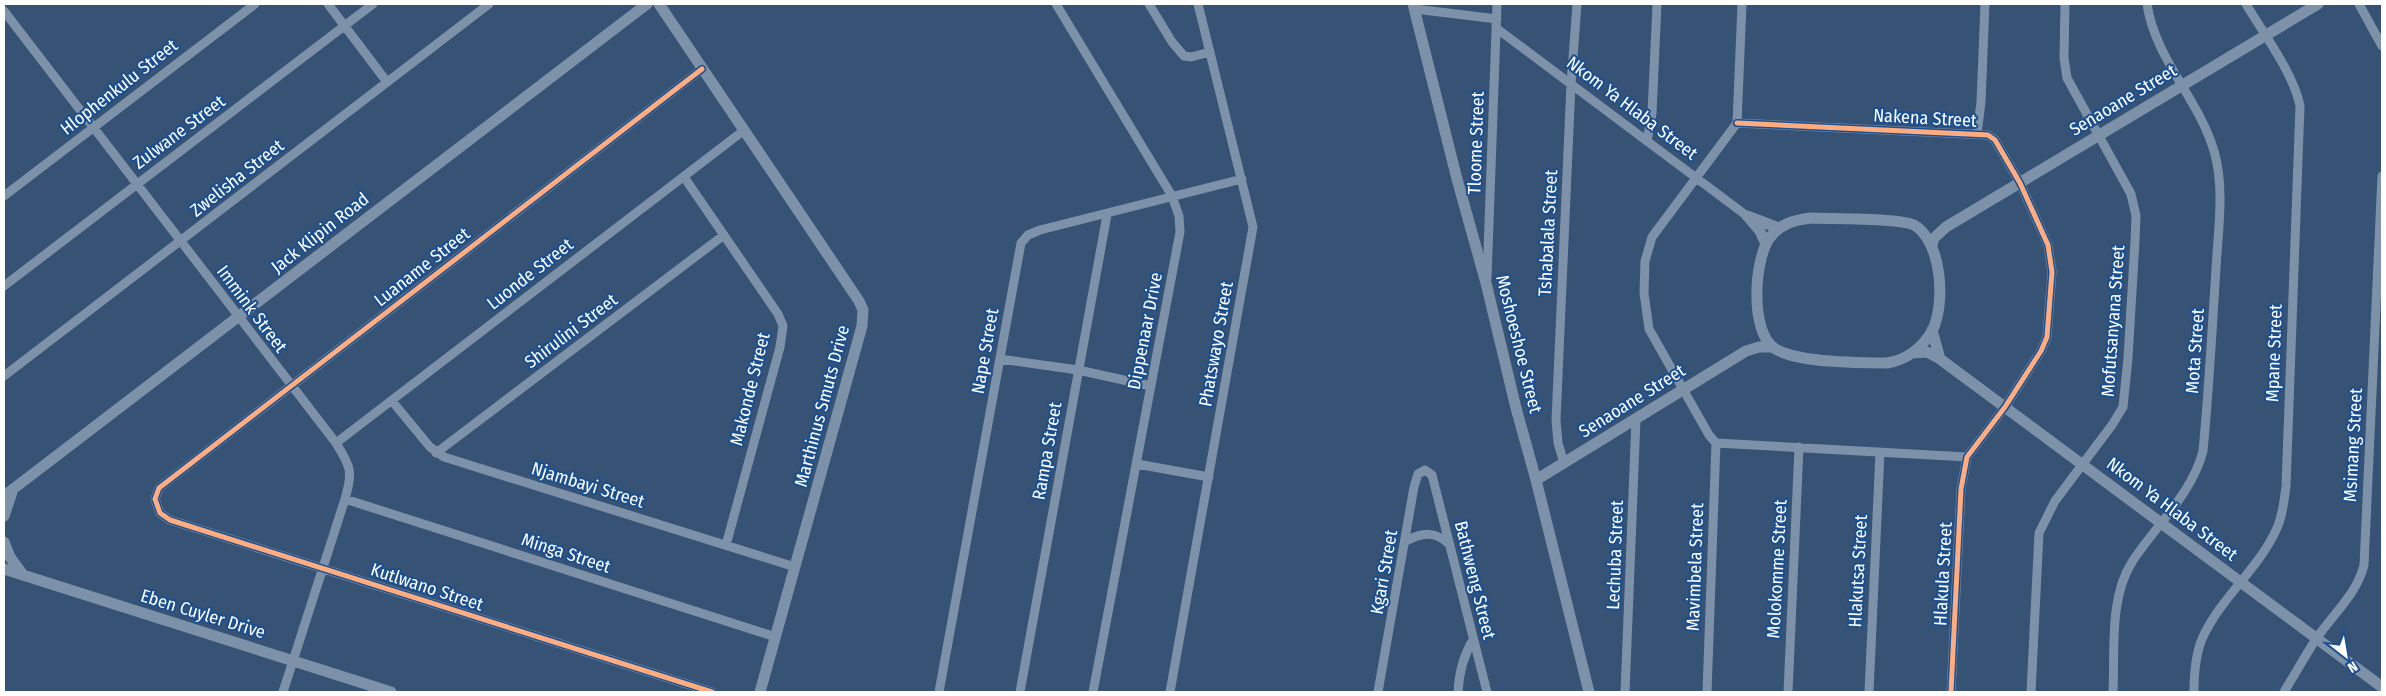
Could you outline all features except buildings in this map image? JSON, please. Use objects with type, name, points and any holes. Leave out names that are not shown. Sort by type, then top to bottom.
[{"type":"street","name":"Hlophenkulu Street","points":[[4,196],[255,4]]},
{"type":"street","points":[[328,4],[387,82]]},
{"type":"street","name":"Zulwane Street","points":[[4,286],[373,4]]},
{"type":"street","name":"Zwelisha Street","points":[[4,376],[489,4]]},
{"type":"street","name":"Jack Klipin Road","points":[[14,488],[646,4]]},
{"type":"street","name":"Marthinus Smuts Drive","points":[[659,4],[859,301],[863,310],[862,326],[760,692]]},
{"type":"street","name":"Dippenaar Drive","points":[[1056,4],[1172,196],[1179,216],[1180,232],[1093,692]]},
{"type":"street","points":[[1149,4],[1172,42],[1184,56],[1191,57],[1210,52]]},
{"type":"street","name":"Phatswayo Street","points":[[1170,692],[1252,236],[1251,214],[1198,4]]},
{"type":"street","name":"Tloome Street","points":[[1486,283],[1497,4]]},
{"type":"street","name":"Tshabalala Street","points":[[1564,463],[1558,443],[1556,420],[1571,84],[1577,4]]},
{"type":"street","points":[[1646,141],[1652,113],[1657,4]]},
{"type":"street","points":[[1742,4],[1738,123],[1695,177],[1652,237],[1645,261],[1644,293],[1649,329],[1682,390],[1709,435],[1716,443],[1967,457]]},
{"type":"street","points":[[1977,134],[1981,102],[1985,4]]},
{"type":"street","name":"Mofutsanyana Street","points":[[2031,692],[2039,533],[2055,501],[2112,425],[2122,407],[2128,358],[2135,241],[2136,216],[2131,194],[2067,78],[2064,58],[2065,4]]},
{"type":"street","name":"Mota Street","points":[[2113,692],[2116,614],[2121,587],[2131,563],[2162,524],[2191,482],[2199,466],[2203,451],[2218,234],[2219,191],[2214,152],[2206,130],[2183,85],[2158,44],[2147,4]]},
{"type":"street","name":"Mpane Street","points":[[2194,692],[2197,656],[2203,639],[2212,620],[2268,546],[2278,527],[2284,509],[2286,486],[2300,106],[2298,94],[2291,79],[2246,4]]},
{"type":"street","name":"Senaoane Street","points":[[1932,247],[1933,239],[1946,227],[2318,4]]},
{"type":"street","points":[[2359,4],[2382,46]]},
{"type":"street","name":"Nkom Ya Hlaba Street","points":[[1414,6],[1496,24],[1571,84],[1747,216],[1760,231],[1766,244]]},
{"type":"street","name":"Moshoeshoe Street","points":[[1414,6],[1589,692]]},
{"type":"street","name":"Immink Street","points":[[4,11],[239,317],[290,387],[336,443],[351,470],[351,481],[283,692]]},
{"type":"street","name":"Luaname Street","points":[[159,488],[702,69]]},
{"type":"street","name":"Nakena Street","points":[[1738,123],[1977,134],[1988,135],[1995,140],[2020,183],[2048,245],[2052,272],[2047,337],[2028,374],[2005,408],[1967,457]]},
{"type":"street","name":"Luonde Street","points":[[336,443],[744,131]]},
{"type":"street","name":"Msimang Street","points":[[2284,692],[2316,638],[2361,578],[2364,565],[2382,176]]},
{"type":"street","name":"Makonde Street","points":[[684,177],[778,314],[783,326],[780,347],[726,545]]},
{"type":"street","name":"Nape Street","points":[[939,692],[1019,248],[1023,240],[1040,230],[1106,215],[1242,179]]},
{"type":"street","name":"Rampa Street","points":[[1020,692],[1106,215]]},
{"type":"street","name":"Nkom Ya Hlaba Street","points":[[1747,216],[1779,228]]},
{"type":"street","points":[[1811,218],[1905,222],[1920,230],[1932,247],[1938,266],[1940,294],[1936,321],[1932,330],[1912,353],[1897,362],[1868,363],[1800,357],[1773,347],[1761,330],[1758,314],[1758,281],[1766,244],[1779,228],[1789,222],[1811,218]]},
{"type":"street","name":"Senaoane Street","points":[[1920,230],[1936,230],[1946,227]]},
{"type":"street","name":"Shirulini Street","points":[[436,453],[724,235]]},
{"type":"street","name":"Senaoane Street","points":[[1746,351],[1761,330]]},
{"type":"street","points":[[1932,330],[1940,359]]},
{"type":"street","name":"Senaoane Street","points":[[1536,480],[1746,351],[1759,347],[1773,347]]},
{"type":"street","name":"Nkom Ya Hlaba Street","points":[[1912,353],[1928,352],[1940,359],[2382,687]]},
{"type":"street","points":[[1000,358],[1078,370],[1151,386]]},
{"type":"street","points":[[392,401],[436,453]]},
{"type":"street","name":"Lechuba Street","points":[[1625,692],[1636,418]]},
{"type":"street","name":"Mavimbela Street","points":[[1707,692],[1716,443]]},
{"type":"street","name":"Molokomme Street","points":[[1788,692],[1799,447]]},
{"type":"street","name":"Hlakutsa Street","points":[[1869,692],[1880,452]]},
{"type":"street","name":"Njambayi Street","points":[[436,453],[795,567]]},
{"type":"street","name":"Hlakula Street","points":[[1951,692],[1961,489],[1967,457]]},
{"type":"street","points":[[1137,464],[1209,477]]},
{"type":"street","name":"Kgari Street","points":[[1378,692],[1418,474],[1425,470],[1432,476]]},
{"type":"street","name":"Bathweng Street","points":[[1432,476],[1487,692]]},
{"type":"street","points":[[4,496],[14,488]]},
{"type":"street","points":[[4,516],[14,488]]},
{"type":"street","name":"Kutlwano Street","points":[[159,488],[155,499],[160,513],[165,518],[712,692]]},
{"type":"street","name":"Minga Street","points":[[345,499],[776,637]]},
{"type":"street","points":[[1406,541],[1418,535],[1431,534],[1440,536],[1450,545]]},
{"type":"street","points":[[4,542],[10,557],[25,576]]},
{"type":"street","name":"Eben Cuyler Drive","points":[[4,569],[391,692]]},
{"type":"street","points":[[1458,692],[1460,669],[1473,640]]},
{"type":"cycle path","points":[[702,69],[159,488],[155,499],[160,513],[170,520],[712,692]]},
{"type":"cycle path","points":[[1737,123],[1988,135],[1995,140],[2020,183],[2048,245],[2052,272],[2047,337],[2041,351],[2005,407],[1967,457],[1961,489],[1951,692]]}]
